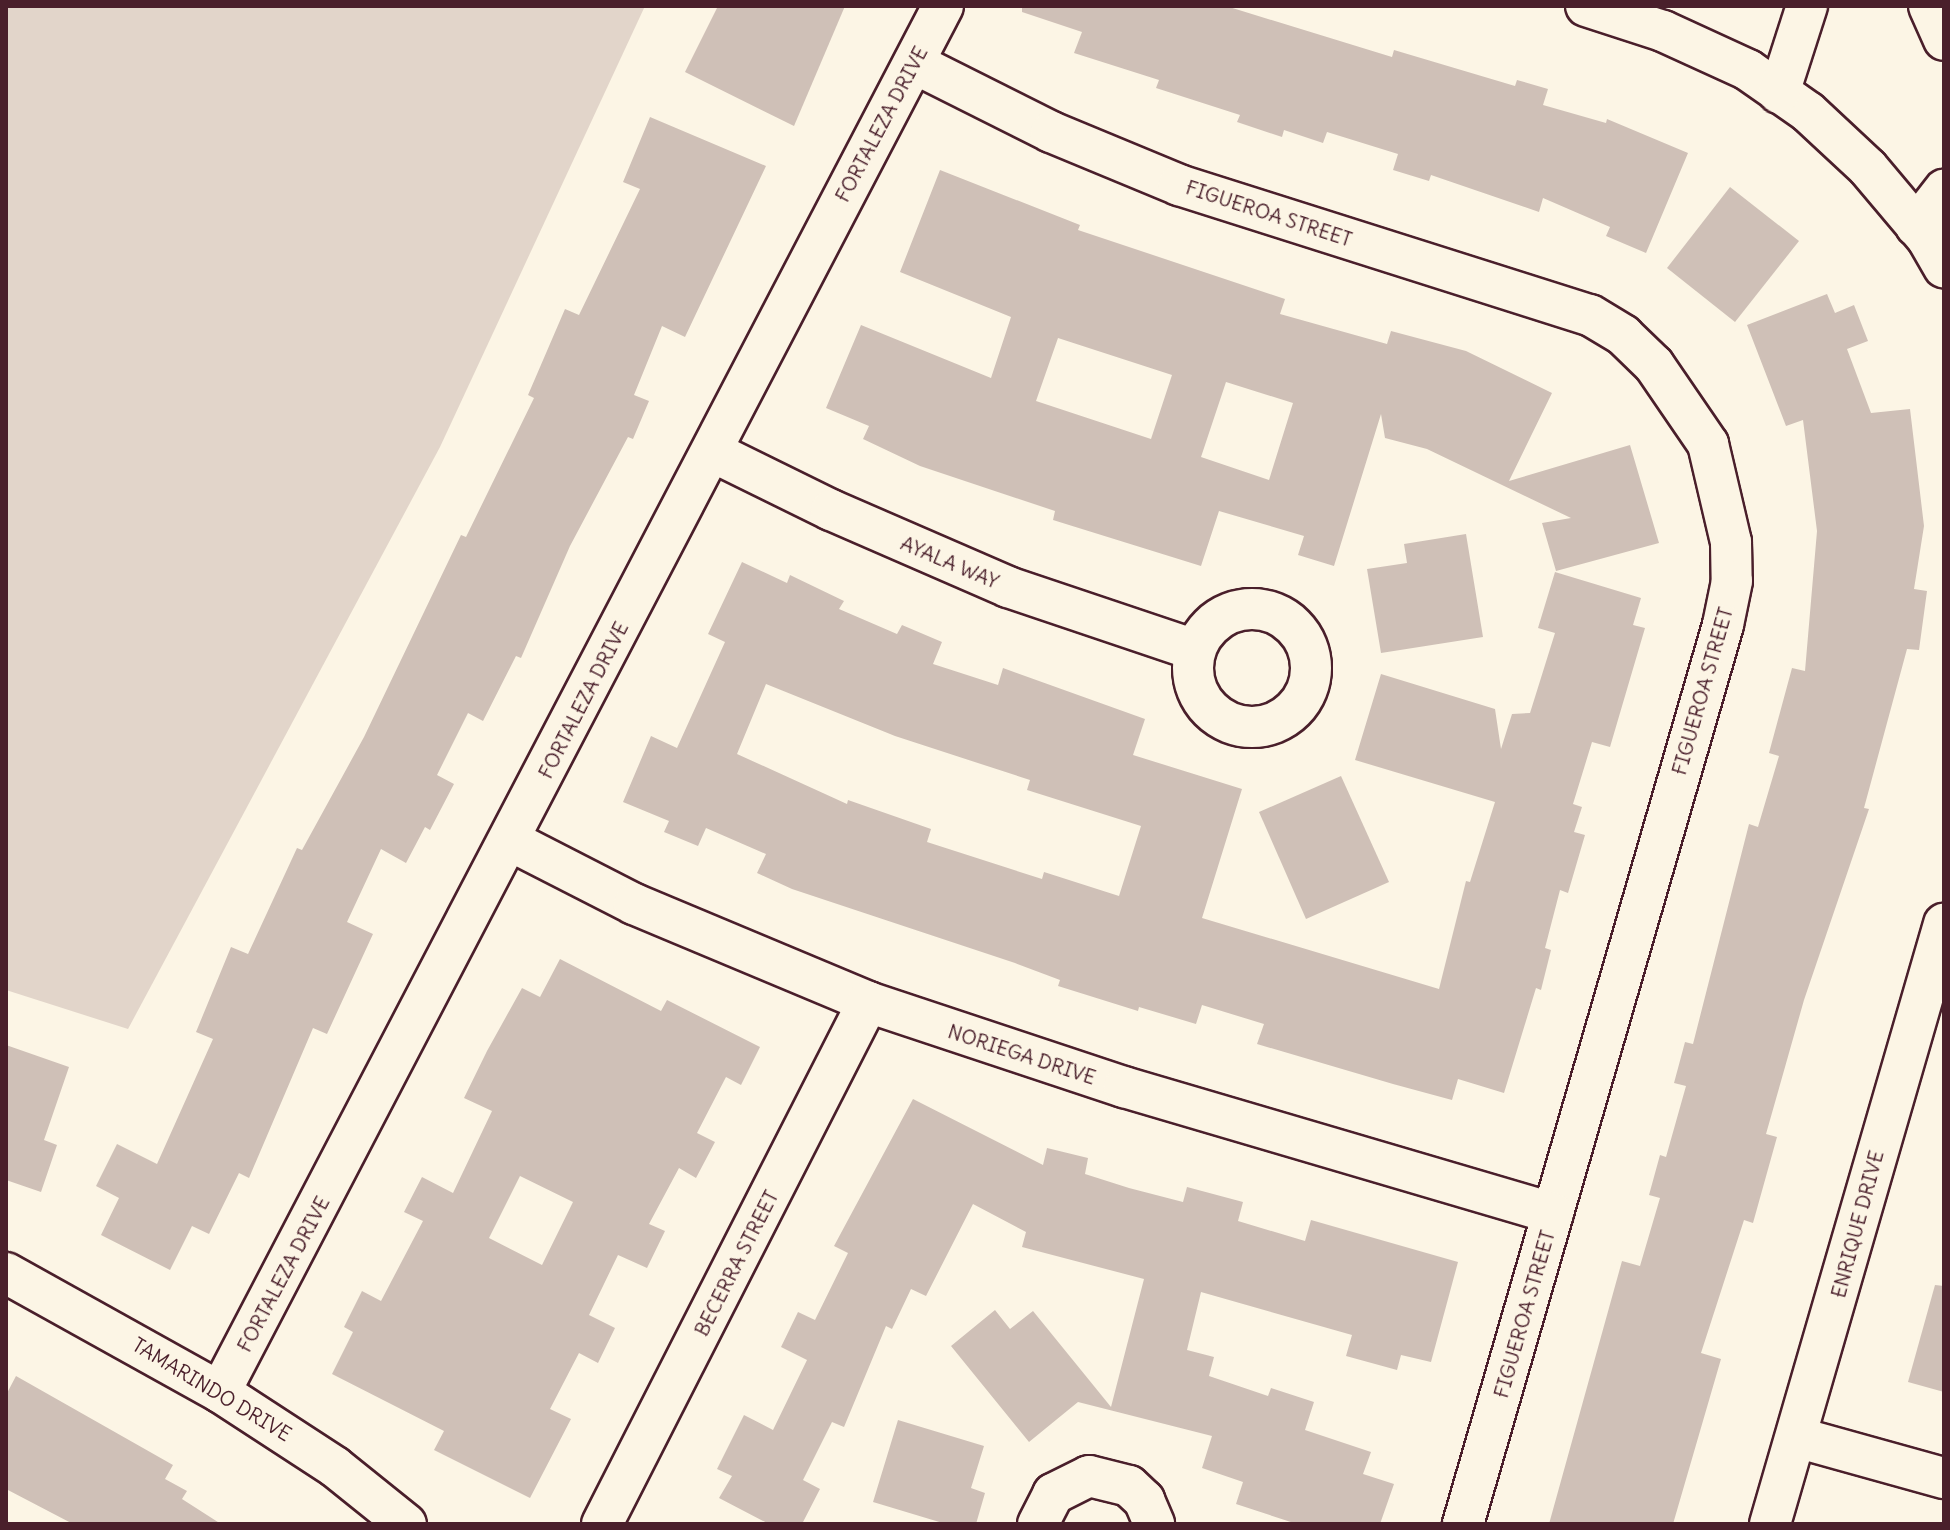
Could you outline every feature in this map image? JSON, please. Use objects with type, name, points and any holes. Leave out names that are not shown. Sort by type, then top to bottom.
[{"type":"street","name":"FORTALEZA DRIVE","points":[[220,1392],[511,841],[943,6]]},
{"type":"street","points":[[1586,6],[1663,31],[1748,70],[1930,221],[1944,268]]},
{"type":"street","points":[[1779,93],[1807,6]]},
{"type":"street","points":[[1929,6],[1944,40]]},
{"type":"street","name":"FIGUEROA STREET","points":[[914,63],[1051,132],[1179,185],[1590,315],[1623,335],[1654,365],[1708,444],[1731,542],[1726,610],[1463,1524]]},
{"type":"street","points":[[1930,221],[1944,190]]},
{"type":"street","name":"AYALA WAY","points":[[713,452],[831,510],[1008,587],[1195,650]]},
{"type":"street","name":"NORIEGA DRIVE","points":[[511,841],[634,904],[868,1002],[1109,1082],[1553,1213]]},
{"type":"street","name":"ENRIQUE DRIVE","points":[[1770,1524],[1944,924]]},
{"type":"street","name":"BECERRA STREET","points":[[602,1524],[868,1002]]},
{"type":"street","name":"TAMARINDO DRIVE","points":[[6,1273],[220,1392],[335,1467],[406,1524]]},
{"type":"street","points":[[1796,1437],[1944,1478]]},
{"type":"street","points":[[1038,1524],[1053,1494],[1089,1476],[1129,1486],[1144,1500],[1154,1524]]},
{"type":"shaded area","points":[[6,6],[645,6],[440,447],[128,1029],[6,990]]},
{"type":"building","points":[[718,6],[845,6],[794,126],[685,72]]},
{"type":"building","points":[[1022,6],[1226,6],[1392,57],[1394,50],[1515,86],[1517,80],[1548,89],[1543,105],[1606,123],[1607,119],[1688,153],[1646,253],[1606,236],[1610,227],[1543,198],[1539,212],[1431,175],[1429,181],[1393,170],[1398,154],[1327,132],[1323,143],[1284,130],[1282,137],[1237,122],[1240,115],[1156,88],[1159,80],[1074,53],[1082,32],[1022,12]]},
{"type":"building","points":[[650,117],[766,166],[685,337],[662,326],[634,395],[649,401],[633,439],[628,437],[570,546],[521,658],[516,656],[483,721],[468,713],[437,775],[454,784],[430,830],[425,827],[406,863],[381,849],[347,922],[373,934],[327,1034],[313,1028],[249,1178],[239,1173],[209,1234],[192,1226],[170,1270],[101,1235],[119,1198],[96,1186],[117,1144],[157,1164],[213,1039],[196,1032],[231,947],[248,954],[297,848],[302,850],[364,737],[461,535],[466,537],[534,398],[528,395],[565,309],[579,315],[640,189],[623,182]]},
{"type":"building","points":[[940,170],[1080,225],[1078,230],[1285,299],[1280,314],[1387,344],[1391,331],[1466,351],[1552,393],[1509,481],[1630,445],[1659,543],[1556,571],[1542,523],[1571,518],[1427,449],[1385,438],[1381,414],[1334,566],[1298,555],[1304,536],[1219,511],[1201,566],[1053,520],[1055,511],[920,466],[863,439],[869,426],[826,408],[861,325],[991,378],[1011,317],[900,272]],"holes":[[[1058,338],[1172,375],[1151,439],[1036,401]],[[1226,382],[1293,403],[1269,480],[1201,457]]]},
{"type":"building","points":[[1730,187],[1799,241],[1735,322],[1667,268]]},
{"type":"building","points":[[1827,294],[1835,313],[1854,305],[1868,341],[1847,349],[1871,413],[1910,409],[1924,526],[1914,589],[1927,591],[1919,650],[1907,649],[1864,808],[1869,809],[1804,1000],[1766,1134],[1777,1137],[1753,1223],[1744,1220],[1701,1353],[1721,1359],[1673,1524],[1549,1524],[1622,1261],[1640,1266],[1660,1198],[1649,1195],[1660,1155],[1666,1157],[1686,1086],[1674,1083],[1685,1042],[1693,1044],[1749,824],[1758,827],[1779,756],[1769,753],[1792,668],[1805,671],[1817,531],[1803,420],[1786,426],[1747,325]]},
{"type":"building","points":[[1466,534],[1483,637],[1381,653],[1367,569],[1407,563],[1404,544]]},
{"type":"building","points":[[742,562],[787,583],[790,575],[844,601],[839,609],[897,634],[902,625],[942,642],[933,664],[998,685],[1003,668],[1145,719],[1133,755],[1242,789],[1202,918],[1439,989],[1466,881],[1470,882],[1495,802],[1355,760],[1381,674],[1495,709],[1501,749],[1512,714],[1530,713],[1555,633],[1538,628],[1555,572],[1641,598],[1633,625],[1645,628],[1610,747],[1592,742],[1573,804],[1582,807],[1574,832],[1585,835],[1568,893],[1560,890],[1545,948],[1551,950],[1541,990],[1536,988],[1504,1093],[1458,1079],[1452,1100],[1257,1044],[1264,1024],[1202,1005],[1196,1024],[1139,1007],[1138,1011],[1058,986],[1060,980],[1015,963],[792,889],[757,873],[766,854],[706,828],[698,846],[664,832],[669,821],[623,802],[651,736],[677,748],[725,642],[708,634]],"holes":[[[766,684],[895,736],[1030,780],[1027,790],[1141,826],[1119,896],[1044,872],[1042,879],[927,842],[931,829],[848,800],[847,804],[737,754]]]},
{"type":"building","points":[[1341,776],[1389,882],[1306,919],[1259,812]]},
{"type":"building","points":[[560,959],[661,1011],[667,1000],[760,1047],[741,1085],[726,1077],[697,1133],[715,1142],[696,1178],[679,1168],[649,1224],[665,1231],[647,1268],[618,1255],[589,1315],[615,1328],[598,1363],[579,1353],[550,1409],[571,1419],[530,1498],[434,1450],[444,1431],[332,1374],[353,1332],[344,1327],[362,1291],[381,1301],[423,1221],[404,1212],[422,1177],[453,1193],[492,1111],[464,1098],[487,1051],[522,988],[540,997]],"holes":[[[520,1176],[573,1202],[542,1265],[489,1238]]]},
{"type":"building","points":[[6,1045],[69,1067],[44,1140],[57,1145],[41,1192],[6,1180]]},
{"type":"building","points":[[913,1099],[1043,1165],[1047,1148],[1088,1158],[1085,1174],[1129,1188],[1183,1202],[1187,1187],[1243,1202],[1238,1221],[1305,1241],[1311,1220],[1458,1262],[1431,1362],[1401,1355],[1397,1370],[1346,1356],[1352,1335],[1201,1292],[1187,1350],[1214,1357],[1209,1376],[1268,1396],[1271,1388],[1314,1402],[1305,1430],[1371,1452],[1363,1474],[1394,1484],[1380,1524],[1297,1524],[1236,1504],[1243,1482],[1202,1468],[1212,1436],[1078,1402],[1029,1442],[951,1346],[995,1310],[1010,1329],[1033,1311],[1111,1407],[1144,1279],[1022,1247],[1026,1232],[973,1204],[926,1296],[911,1289],[892,1329],[886,1326],[844,1427],[832,1422],[803,1480],[820,1489],[802,1524],[769,1524],[719,1498],[732,1476],[717,1469],[744,1415],[773,1430],[807,1360],[781,1347],[798,1312],[815,1320],[848,1253],[834,1246]]},
{"type":"building","points":[[1935,1285],[1944,1286],[1944,1392],[1908,1382]]},
{"type":"building","points":[[16,1376],[173,1465],[165,1479],[187,1491],[182,1499],[221,1524],[73,1524],[6,1489],[6,1395]]},
{"type":"building","points":[[898,1420],[984,1446],[971,1488],[985,1493],[976,1524],[946,1524],[873,1502]]}]
